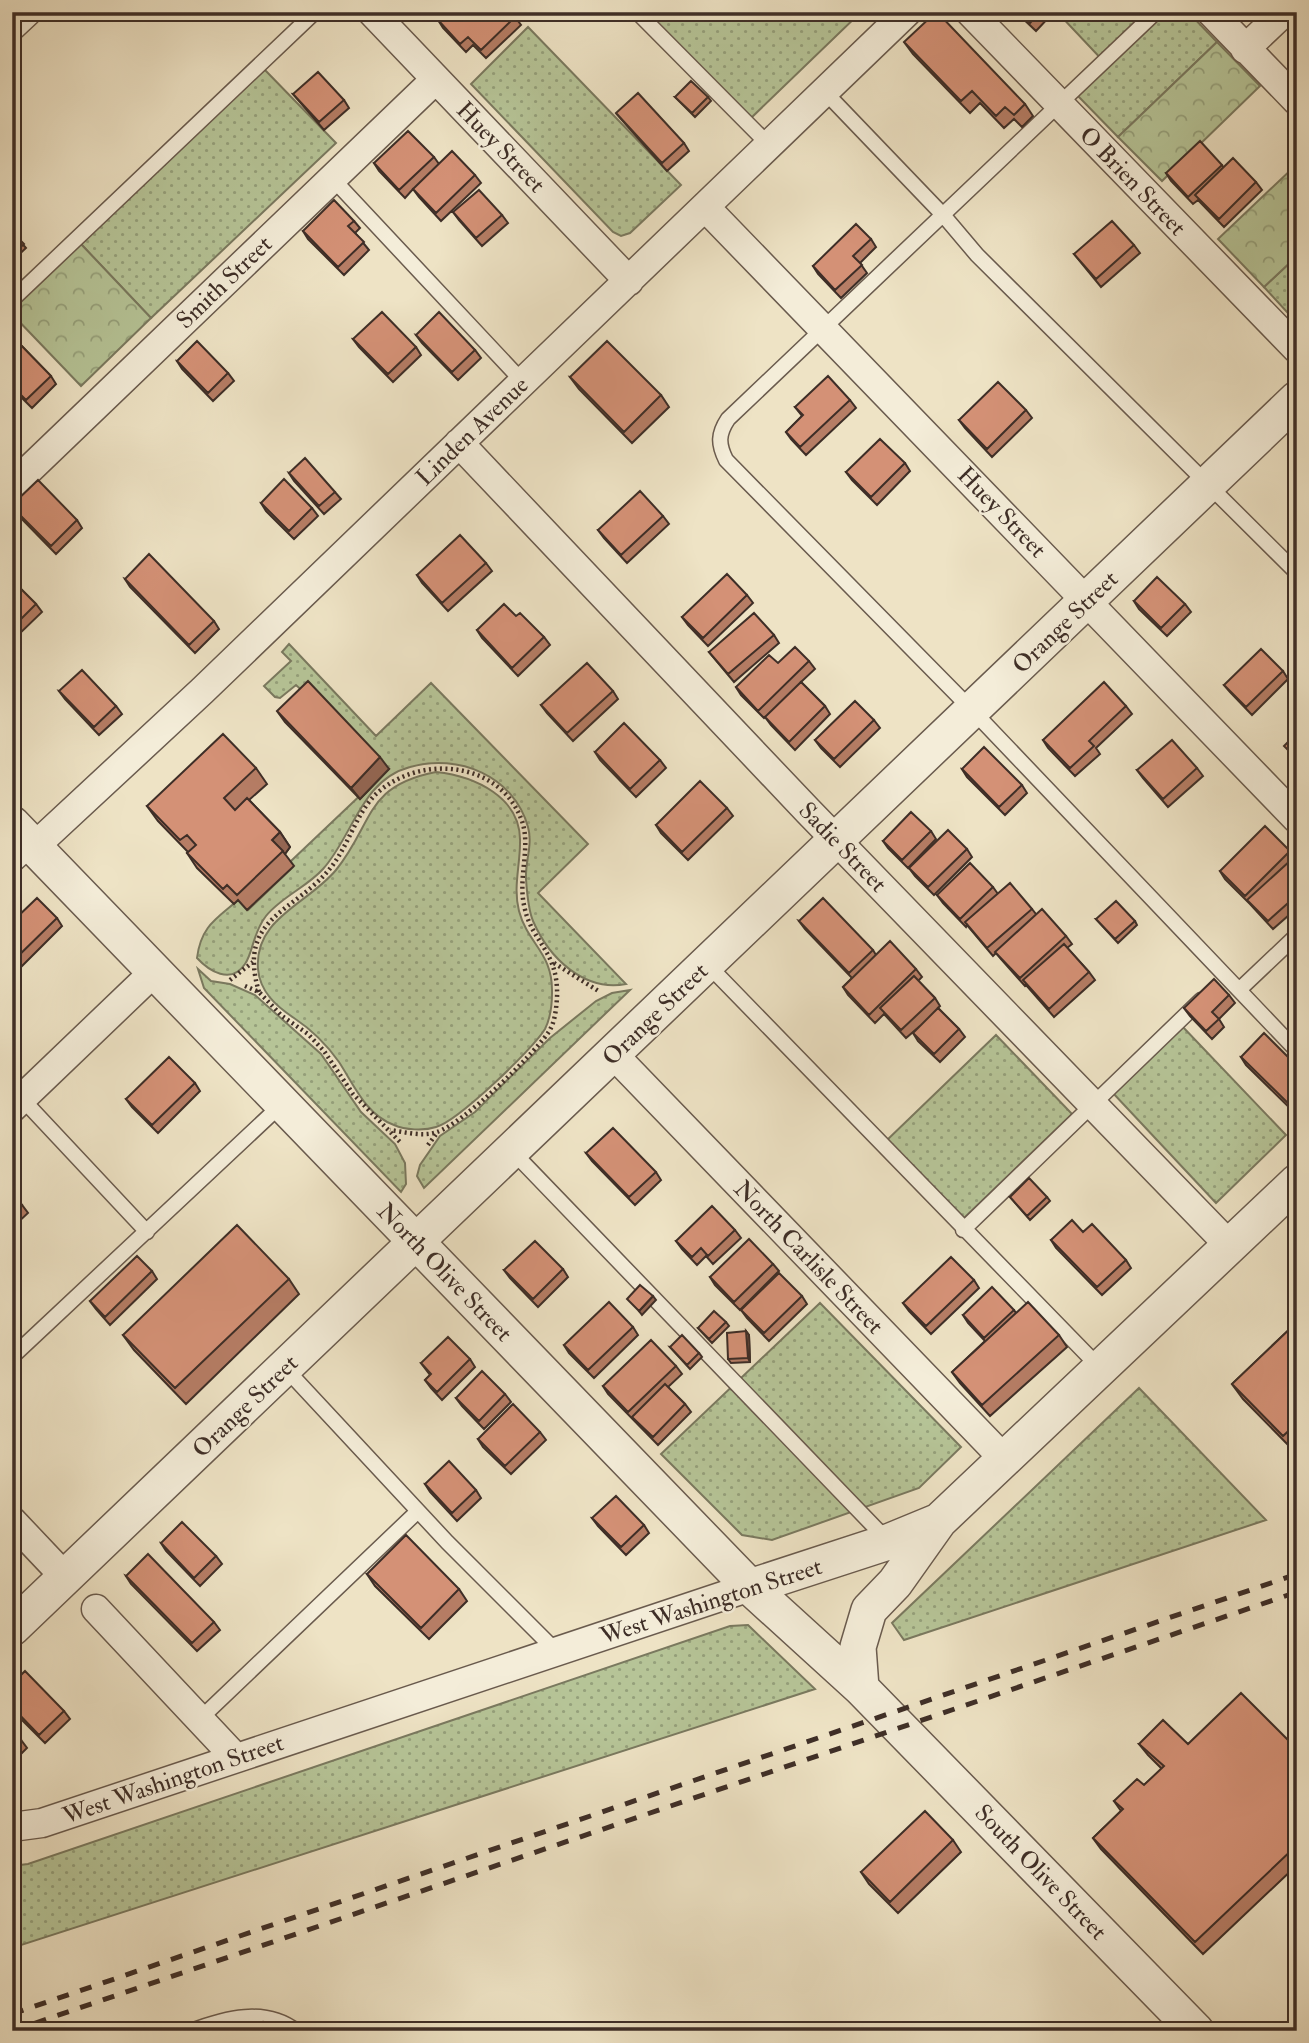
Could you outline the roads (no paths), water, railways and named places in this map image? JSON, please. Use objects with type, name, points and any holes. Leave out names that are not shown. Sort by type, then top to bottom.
[{"type":"street","points":[[12,26],[27,12]]},
{"type":"street","name":"Huey Street","points":[[372,12],[629,281]]},
{"type":"street","name":"Linden Avenue","points":[[19,846],[459,443],[907,12]]},
{"type":"street","name":"O Brien Street","points":[[970,12],[1297,349]]},
{"type":"street","points":[[1211,12],[1297,102]]},
{"type":"street","points":[[1245,49],[1284,12]]},
{"type":"street","name":"Smith Street","points":[[12,485],[436,79]]},
{"type":"street","name":"Huey Street","points":[[706,208],[1297,819]]},
{"type":"street","name":"Orange Street","points":[[12,1628],[1297,399]]},
{"type":"street","name":"Sadie Street","points":[[459,443],[836,841],[1230,1246]]},
{"type":"street","name":"North Olive Street","points":[[19,846],[155,971],[750,1587],[886,1713]]},
{"type":"street","points":[[16,1098],[155,971]]},
{"type":"street","name":"North Carlisle Street","points":[[613,1054],[1006,1461]]},
{"type":"street","points":[[861,1688],[858,1647],[869,1610],[899,1553],[1006,1461],[1297,1182]]},
{"type":"street","points":[[12,1521],[65,1577]]},
{"type":"street","name":"West Washington Street","points":[[12,1827],[42,1823],[750,1587],[899,1553]]},
{"type":"street","points":[[96,1609],[235,1757]]},
{"type":"street","name":"South Olive Street","points":[[886,1713],[1196,2031]]},
{"type":"lane","points":[[12,300],[315,12]]},
{"type":"lane","points":[[637,12],[770,146]]},
{"type":"lane","points":[[1156,12],[728,419],[720,431],[719,446],[726,460],[834,573],[972,710],[1297,1051]]},
{"type":"lane","points":[[825,92],[944,216],[976,255],[1297,573]]},
{"type":"lane","points":[[332,178],[523,382]]},
{"type":"lane","points":[[1239,990],[1297,935]]},
{"type":"lane","points":[[707,964],[1101,1369]]},
{"type":"lane","points":[[963,1230],[1226,977]]},
{"type":"lane","points":[[16,1098],[147,1232]]},
{"type":"lane","points":[[12,1357],[282,1104]]},
{"type":"lane","points":[[512,1152],[899,1553]]},
{"type":"lane","points":[[285,1368],[418,1511],[557,1652]]},
{"type":"lane","points":[[201,1718],[418,1511]]},
{"type":"lane","points":[[191,2031],[257,2016],[282,2020],[296,2031]]},
{"type":"railway","points":[[12,2014],[1297,1574]]},
{"type":"railway","points":[[12,2031],[1297,1592]]}]
